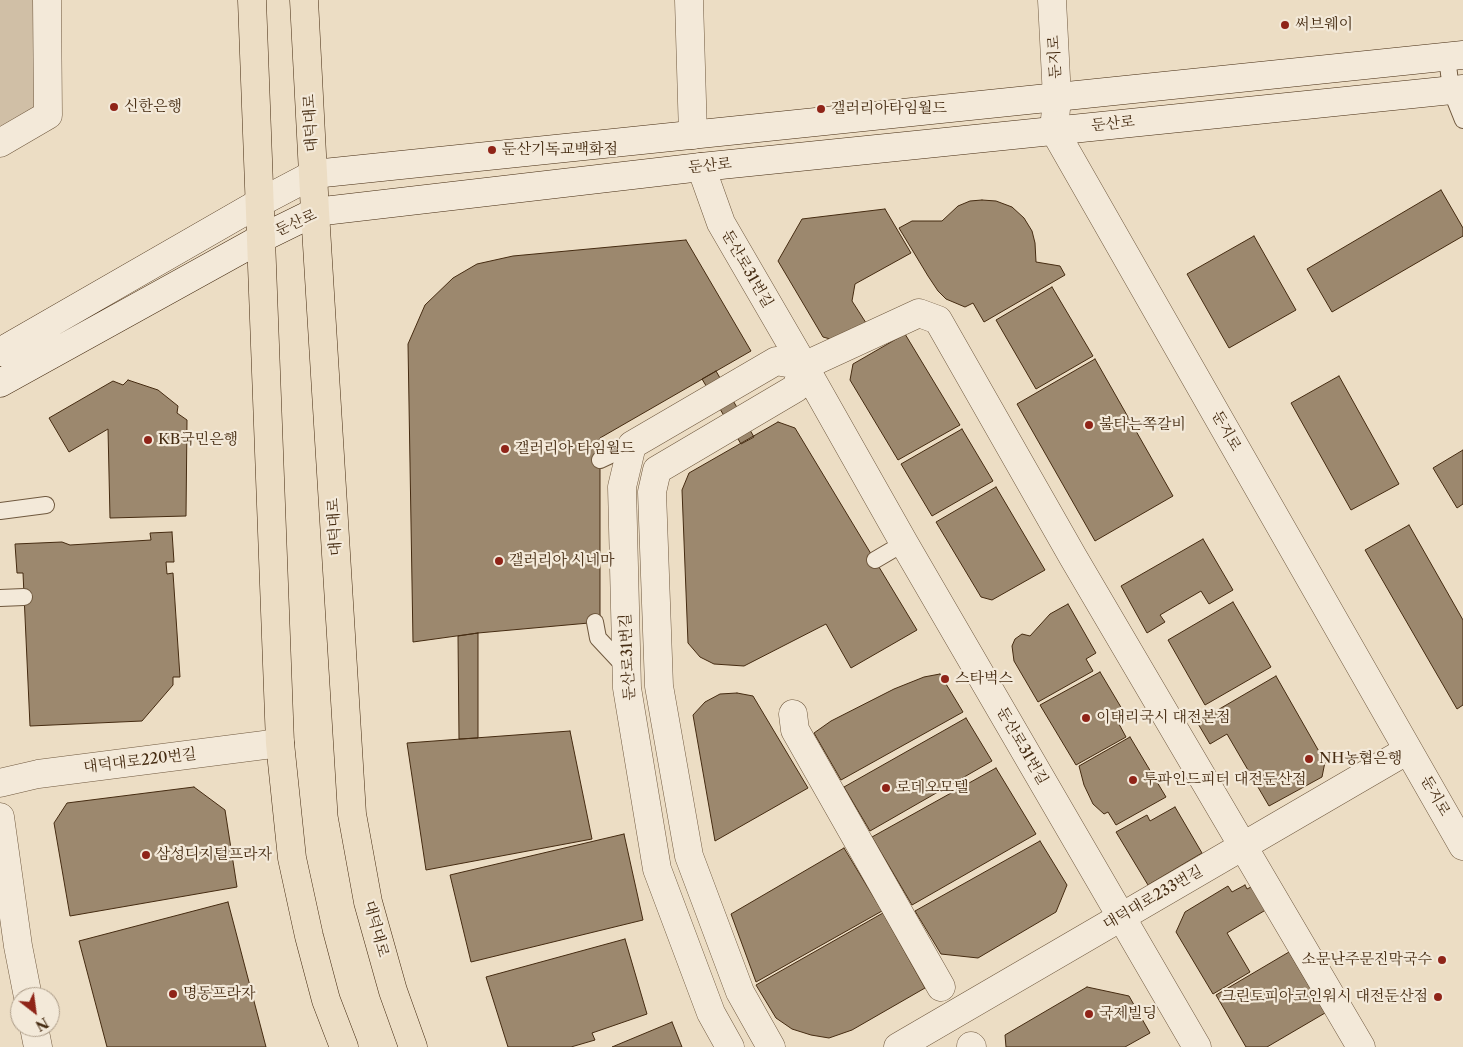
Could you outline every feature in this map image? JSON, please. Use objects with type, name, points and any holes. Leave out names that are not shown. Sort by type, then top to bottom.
[{"type":"main road","points":[[252,0],[280,743],[292,858],[309,936],[326,1000],[344,1047]]},
{"type":"main road","name":"대덕대로","points":[[304,0],[352,814],[368,902],[392,991],[413,1047]]},
{"type":"street","points":[[0,143],[48,115],[47,0]]},
{"type":"street","points":[[689,0],[693,136]]},
{"type":"street","name":"둔지로","points":[[1052,0],[1057,98],[1054,130],[1463,846]]},
{"type":"street","name":"둔산로","points":[[0,352],[314,174],[1455,56]]},
{"type":"street","name":"둔산로","points":[[0,383],[262,238],[315,212],[701,167],[1457,90]]},
{"type":"street","name":"둔산로31번길","points":[[701,167],[721,223],[904,543],[1197,1047]]},
{"type":"street","points":[[632,445],[776,361],[804,366],[919,313],[938,320],[1073,557],[1361,1047]]},
{"type":"street","name":"둔산로31번길","points":[[771,1047],[740,992],[689,856],[658,686],[652,492],[657,470],[796,388],[804,366]]},
{"type":"street","name":"둔산로31번길","points":[[632,445],[622,487],[627,688],[657,869],[711,1012],[730,1047]]},
{"type":"street","points":[[793,714],[795,730],[941,987]]},
{"type":"street","name":"대덕대로220번길","points":[[0,783],[38,774],[280,743]]},
{"type":"street","name":"대덕대로233번길","points":[[898,1047],[1408,750]]},
{"type":"street","points":[[0,817],[9,951],[24,987]]},
{"type":"lane","points":[[1455,56],[1457,90],[1463,120]]},
{"type":"lane","points":[[600,460],[632,445]]},
{"type":"lane","points":[[0,511],[46,505]]},
{"type":"lane","points":[[875,560],[904,543]]},
{"type":"lane","points":[[0,598],[24,597]]},
{"type":"lane","points":[[595,622],[598,638],[626,668]]},
{"type":"shaded area","points":[[0,0],[38,0],[40,119],[0,143]]},
{"type":"building","points":[[1441,190],[1463,228],[1463,236],[1332,312],[1307,269]]},
{"type":"building","points":[[970,201],[996,201],[1012,207],[1024,218],[1032,231],[1036,262],[1060,266],[1065,275],[984,322],[973,303],[965,307],[946,299],[938,291],[899,228],[912,221],[942,221],[958,206]]},
{"type":"building","points":[[885,209],[911,253],[855,284],[852,301],[868,326],[841,342],[823,337],[778,261],[802,219]]},
{"type":"building","points":[[1254,236],[1296,310],[1229,348],[1187,274]]},
{"type":"building","name":"갤러리아 타임월드","points":[[686,240],[751,351],[600,438],[600,622],[478,633],[413,642],[408,344],[425,305],[453,278],[477,264],[513,256]]},
{"type":"building","points":[[1052,287],[1093,356],[1036,389],[996,320]]},
{"type":"building","points":[[905,334],[960,425],[898,460],[850,380],[853,364]]},
{"type":"building","points":[[1095,359],[1173,496],[1095,541],[1017,404]]},
{"type":"building","points":[[716,371],[754,437],[741,444],[702,379]]},
{"type":"building","points":[[1339,376],[1399,484],[1351,510],[1291,403]]},
{"type":"building","name":"KB국민은행","points":[[128,380],[158,390],[178,406],[177,413],[187,420],[186,516],[110,518],[108,429],[69,452],[49,418],[113,381],[123,385]]},
{"type":"building","points":[[778,422],[795,428],[917,630],[851,668],[826,624],[744,666],[714,664],[700,657],[688,643],[682,490],[689,473]]},
{"type":"building","points":[[962,429],[993,481],[932,516],[901,464]]},
{"type":"building","points":[[1463,450],[1463,504],[1457,508],[1433,468]]},
{"type":"building","points":[[996,487],[1045,570],[992,600],[981,597],[936,522]]},
{"type":"building","points":[[1409,525],[1463,620],[1463,705],[1457,709],[1365,550]]},
{"type":"building","points":[[172,532],[174,562],[166,562],[167,574],[173,573],[180,677],[173,677],[173,685],[142,721],[30,726],[23,573],[17,573],[15,544],[62,542],[70,545],[151,540],[150,533]]},
{"type":"building","points":[[1203,539],[1233,590],[1209,604],[1201,591],[1160,615],[1165,622],[1147,633],[1121,586]]},
{"type":"building","points":[[1233,602],[1271,667],[1205,705],[1168,640]]},
{"type":"building","points":[[1068,604],[1096,653],[1086,659],[1093,671],[1038,702],[1014,661],[1012,646],[1015,639],[1022,634],[1030,636],[1050,614]]},
{"type":"building","points":[[478,633],[478,738],[459,739],[458,636]]},
{"type":"building","points":[[1100,672],[1128,719],[1119,724],[1126,737],[1076,765],[1040,705]]},
{"type":"building","points":[[940,674],[963,712],[841,780],[814,733],[831,721],[894,689],[924,677]]},
{"type":"building","points":[[1276,676],[1325,762],[1322,777],[1269,806],[1227,734],[1210,744],[1197,722]]},
{"type":"building","points":[[737,693],[753,696],[808,788],[715,841],[693,715],[705,702],[720,694]]},
{"type":"building","points":[[966,718],[992,761],[870,831],[844,787]]},
{"type":"building","points":[[570,731],[592,839],[426,870],[407,743]]},
{"type":"building","points":[[1130,737],[1166,797],[1116,825],[1108,812],[1104,814],[1093,804],[1084,785],[1079,766]]},
{"type":"building","points":[[996,768],[1036,834],[912,905],[872,837]]},
{"type":"building","name":"삼성디지털프라자","points":[[194,787],[225,810],[237,887],[70,916],[54,823],[67,803]]},
{"type":"building","points":[[1175,807],[1202,853],[1148,885],[1116,832],[1147,815],[1150,821]]},
{"type":"building","points":[[624,834],[643,920],[471,962],[450,875]]},
{"type":"building","points":[[1040,841],[1067,885],[1056,912],[978,958],[941,954],[915,911]]},
{"type":"building","points":[[844,848],[882,911],[756,982],[731,914]]},
{"type":"building","points":[[1245,885],[1247,889],[1255,885],[1269,908],[1227,933],[1250,972],[1213,994],[1176,932],[1185,912],[1228,886],[1232,892]]},
{"type":"building","name":"명동프라자","points":[[228,902],[266,1047],[107,1047],[79,941]]},
{"type":"building","points":[[883,913],[925,988],[852,1030],[829,1038],[792,1029],[776,1018],[756,985]]},
{"type":"building","points":[[625,939],[647,1014],[592,1033],[595,1040],[571,1047],[508,1047],[486,977]]},
{"type":"building","points":[[1289,952],[1325,1013],[1267,1047],[1246,1047],[1216,995]]},
{"type":"building","name":"국제빌딩","points":[[1087,987],[1129,996],[1150,1033],[1125,1047],[1006,1047],[1005,1035]]},
{"type":"building","points":[[672,1022],[682,1047],[612,1047]]},
{"type":"place","name":"써브웨이","points":[[1285,25]]},
{"type":"place","name":"신한은행","points":[[114,107]]},
{"type":"place","name":"갤러리아타임월드","points":[[821,109]]},
{"type":"place","name":"둔산기독교백화점","points":[[492,150]]},
{"type":"place","name":"불타는쪽갈비","points":[[1089,425]]},
{"type":"place","name":"KB국민은행","points":[[148,440]]},
{"type":"place","name":"갤러리아 타임월드","points":[[505,449]]},
{"type":"place","name":"갤러리아 시네마","points":[[499,561]]},
{"type":"place","name":"스타벅스","points":[[945,679]]},
{"type":"place","name":"이태리국시 대전본점","points":[[1086,718]]},
{"type":"place","name":"NH농협은행","points":[[1309,759]]},
{"type":"place","name":"투파인드피터 대전둔산점","points":[[1133,780]]},
{"type":"place","name":"로데오모텔","points":[[886,788]]},
{"type":"place","name":"삼성디지털프라자","points":[[146,855]]},
{"type":"place","name":"소문난주문진막국수","points":[[1442,960]]},
{"type":"place","name":"명동프라자","points":[[173,994]]},
{"type":"place","name":"크린토피아코인워시 대전둔산점","points":[[1438,997]]},
{"type":"place","name":"국제빌딩","points":[[1089,1014]]}]
